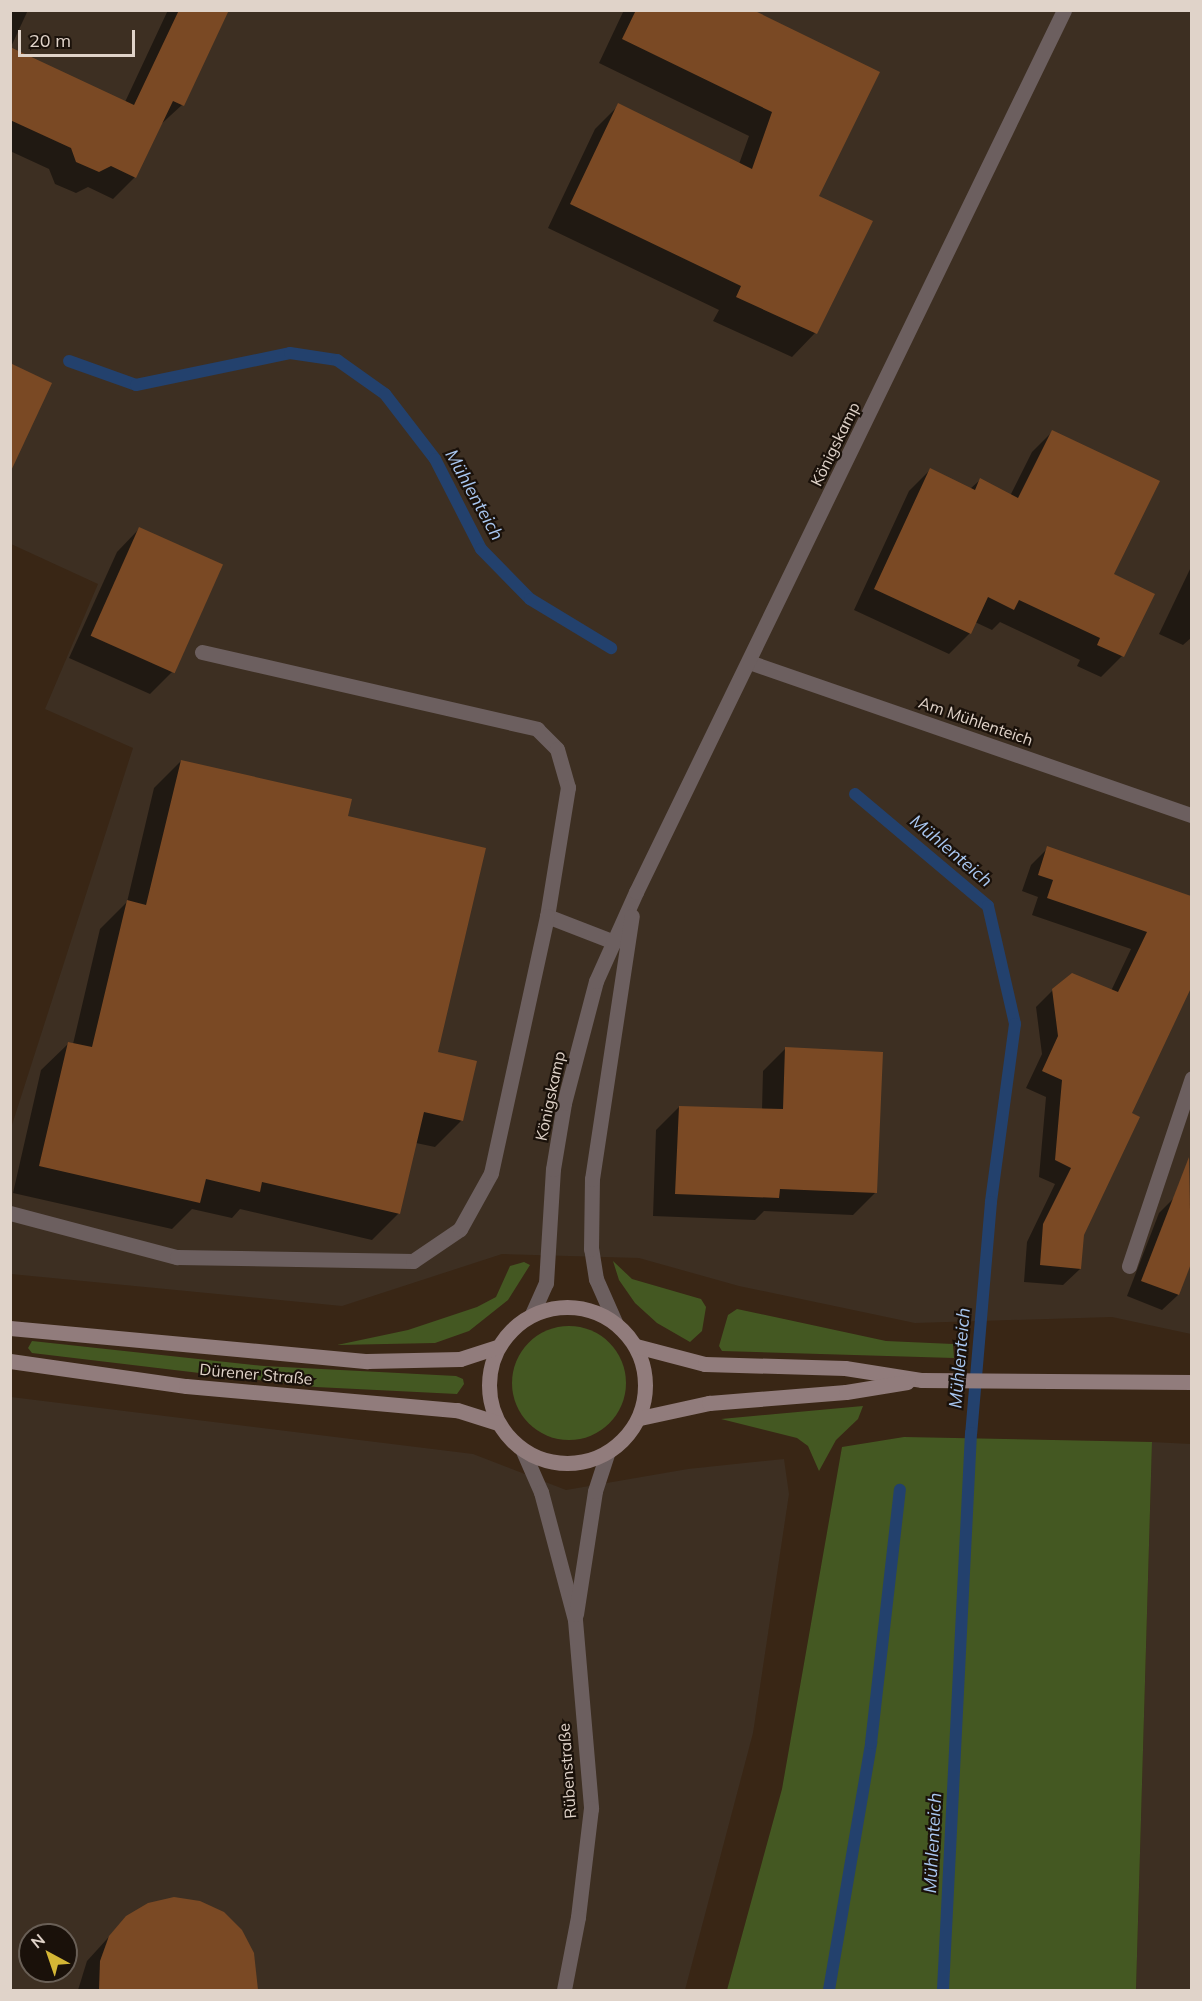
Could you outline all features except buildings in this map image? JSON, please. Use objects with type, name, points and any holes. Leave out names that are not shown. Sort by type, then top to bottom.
[{"type":"main road","points":[[560,1306],[589,1309],[615,1322],[636,1346],[647,1381],[640,1418],[626,1438],[607,1453],[587,1462],[565,1464],[523,1451],[498,1423],[489,1398],[489,1372],[498,1347],[513,1328],[532,1314],[560,1306]]},
{"type":"main road","name":"Dürener Straße","points":[[10,1328],[367,1361],[460,1359],[498,1347]]},
{"type":"main road","points":[[636,1346],[705,1364],[845,1368],[922,1380],[1191,1382]]},
{"type":"main road","name":"Dürener Straße","points":[[10,1361],[186,1386],[457,1410],[498,1423]]},
{"type":"main road","points":[[640,1418],[709,1403],[846,1392],[922,1380]]},
{"type":"street","name":"Königskamp","points":[[532,1314],[546,1283],[553,1169],[564,1103],[596,981],[636,892],[1064,10]]},
{"type":"street","points":[[10,1213],[177,1257],[413,1261],[460,1229],[491,1173],[547,916],[568,787],[557,749],[537,729],[202,652]]},
{"type":"street","name":"Am Mühlenteich","points":[[749,662],[1191,815]]},
{"type":"street","name":"Königskamp","points":[[615,1322],[596,1279],[591,1249],[592,1179],[636,892]]},
{"type":"street","points":[[547,916],[614,942]]},
{"type":"street","points":[[1129,1266],[1191,1078]]},
{"type":"street","name":"Rübenstraße","points":[[523,1451],[541,1492],[575,1620],[591,1808],[578,1917],[564,1990]]},
{"type":"street","name":"Rübenstraße","points":[[575,1620],[591,1512],[607,1453]]},
{"type":"shaded area","points":[[11,11],[1191,11],[1191,1334],[1112,1317],[915,1323],[739,1286],[639,1258],[502,1254],[342,1306],[11,1274],[11,1128],[133,748],[45,709],[98,584],[11,544]]},
{"type":"shaded area","points":[[11,1397],[473,1454],[566,1490],[688,1469],[784,1459],[789,1494],[753,1733],[685,1990],[11,1990]]},
{"type":"shaded area","points":[[1152,1442],[1191,1444],[1192,1990],[1136,1990]]},
{"type":"green space","points":[[613,1261],[632,1279],[701,1299],[706,1307],[702,1331],[690,1342],[657,1323],[635,1303],[619,1280]]},
{"type":"green space","points":[[524,1262],[530,1265],[508,1300],[469,1331],[435,1343],[337,1345],[408,1330],[477,1307],[496,1297],[510,1266]]},
{"type":"green space","points":[[737,1309],[886,1341],[953,1344],[954,1358],[722,1351],[719,1346],[728,1315]]},
{"type":"green space","points":[[569,1326],[591,1330],[610,1342],[622,1361],[626,1383],[622,1405],[610,1424],[591,1436],[569,1440],[547,1436],[528,1424],[516,1405],[512,1383],[516,1361],[528,1342],[547,1330]]},
{"type":"green space","points":[[32,1341],[264,1366],[456,1376],[463,1379],[464,1384],[457,1394],[316,1387],[32,1353],[28,1348]]},
{"type":"green space","points":[[863,1406],[858,1419],[836,1440],[819,1471],[808,1446],[797,1438],[721,1419]]},
{"type":"green space","points":[[904,1437],[1152,1442],[1136,1990],[727,1990],[782,1789],[842,1447]]},
{"type":"waterway","name":"Mühlenteich","points":[[69,361],[136,385],[290,353],[337,360],[385,394],[435,459],[481,549],[530,599],[611,648]]},
{"type":"waterway","name":"Mühlenteich","points":[[855,794],[988,906],[1015,1024],[991,1202],[971,1433],[943,1990]]},
{"type":"waterway","points":[[829,1990],[871,1743],[900,1490]]}]
